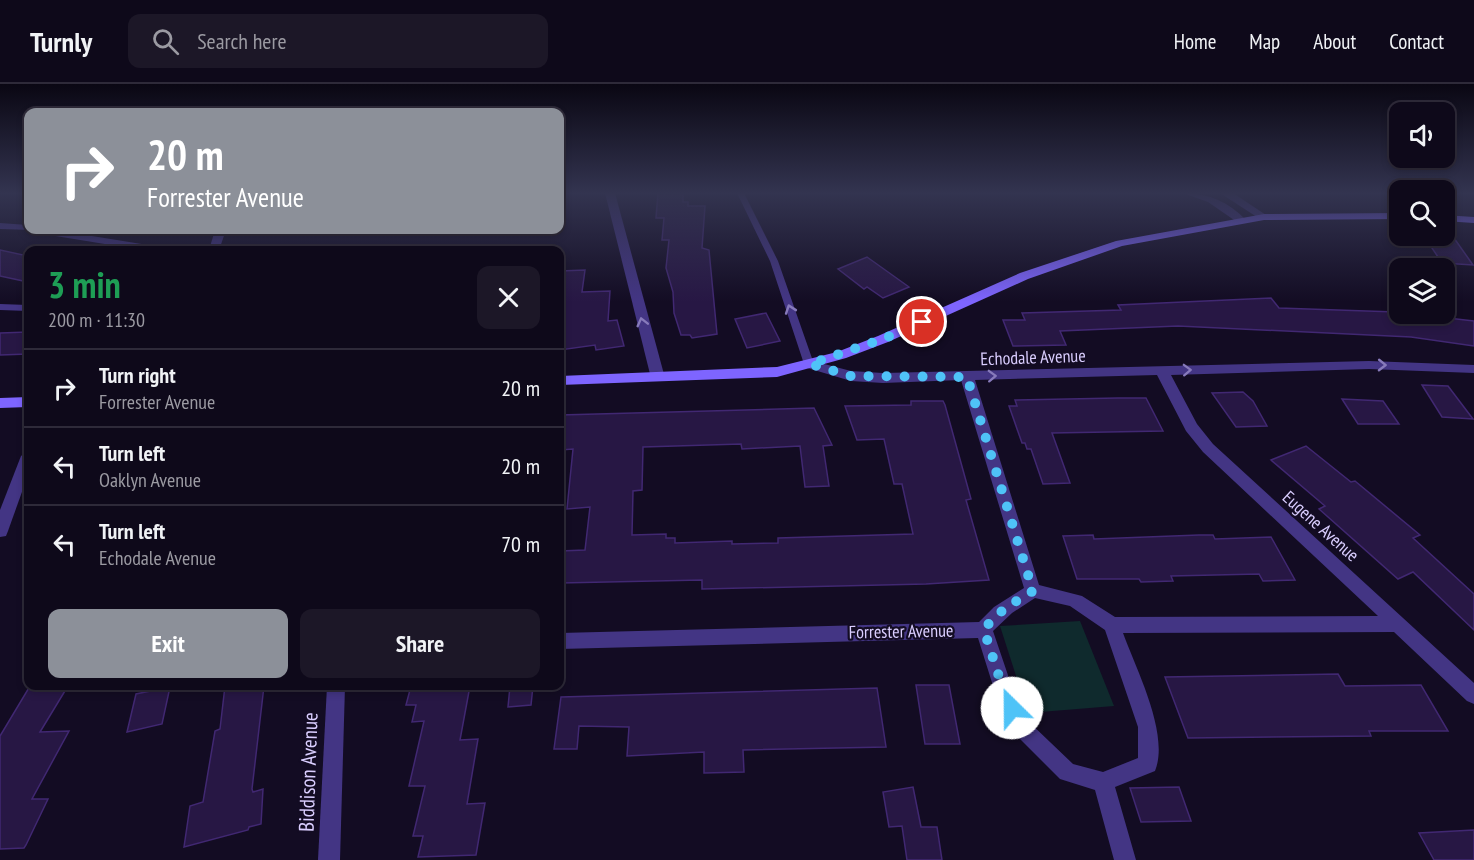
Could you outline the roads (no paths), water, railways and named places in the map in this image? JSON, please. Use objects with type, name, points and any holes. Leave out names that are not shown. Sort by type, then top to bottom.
[{"type":"main road","points":[[810,364],[883,339],[1024,276],[1085,253],[1140,238],[1190,229]]},
{"type":"main road","name":"Echodale Avenue","points":[[564,381],[747,375],[810,364]]},
{"type":"main road","points":[[0,403],[24,402]]},
{"type":"street","points":[[619,229],[658,378]]},
{"type":"street","points":[[62,234],[135,246]]},
{"type":"street","name":"Echodale Avenue","points":[[810,364],[851,376],[967,377],[1369,365],[1474,369]]},
{"type":"street","name":"Eugene Avenue","points":[[1162,371],[1191,427],[1208,448],[1474,695]]},
{"type":"street","points":[[967,377],[1033,591]]},
{"type":"street","points":[[0,531],[24,467]]},
{"type":"street","points":[[1033,591],[1067,597],[1089,606],[1112,625],[1148,727],[1148,764],[1103,782],[1067,772],[1021,728],[1003,689],[984,630],[989,622],[1010,604],[1033,591]]},
{"type":"street","points":[[1112,625],[1399,624]]},
{"type":"street","name":"Forrester Avenue","points":[[564,641],[984,630]]},
{"type":"street","name":"Biddison Avenue","points":[[329,860],[336,690]]},
{"type":"street","points":[[1103,782],[1125,860]]},
{"type":"lane","points":[[758,229],[774,261],[810,364]]},
{"type":"lane","points":[[0,306],[24,308]]}]
